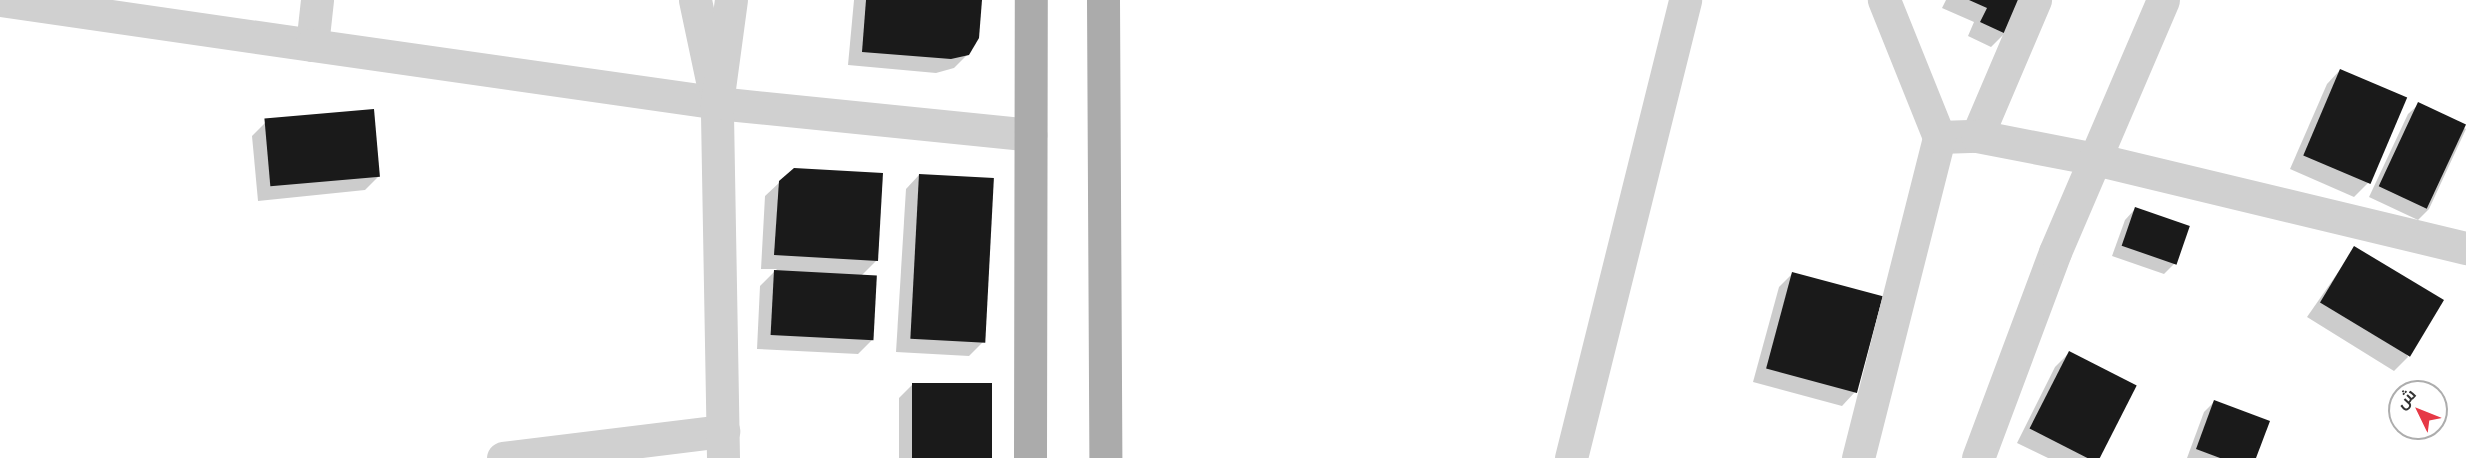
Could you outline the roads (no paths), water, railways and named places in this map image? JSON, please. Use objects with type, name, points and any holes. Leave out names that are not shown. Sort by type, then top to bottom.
[{"type":"main road","points":[[1030,458],[1031,0]]},
{"type":"main road","points":[[1103,0],[1105,458]]},
{"type":"street","points":[[0,0],[717,103],[1030,135]]},
{"type":"street","points":[[312,45],[317,0]]},
{"type":"street","points":[[695,0],[717,103]]},
{"type":"street","points":[[503,458],[723,445],[717,103],[731,0]]},
{"type":"street","points":[[1571,458],[1685,0]]},
{"type":"street","points":[[1858,458],[1939,137],[1884,0]]},
{"type":"street","points":[[1977,136],[2035,0]]},
{"type":"street","points":[[1978,458],[2095,159],[2163,0]]},
{"type":"street","points":[[1939,137],[1977,136],[2095,159],[2466,248]]}]
